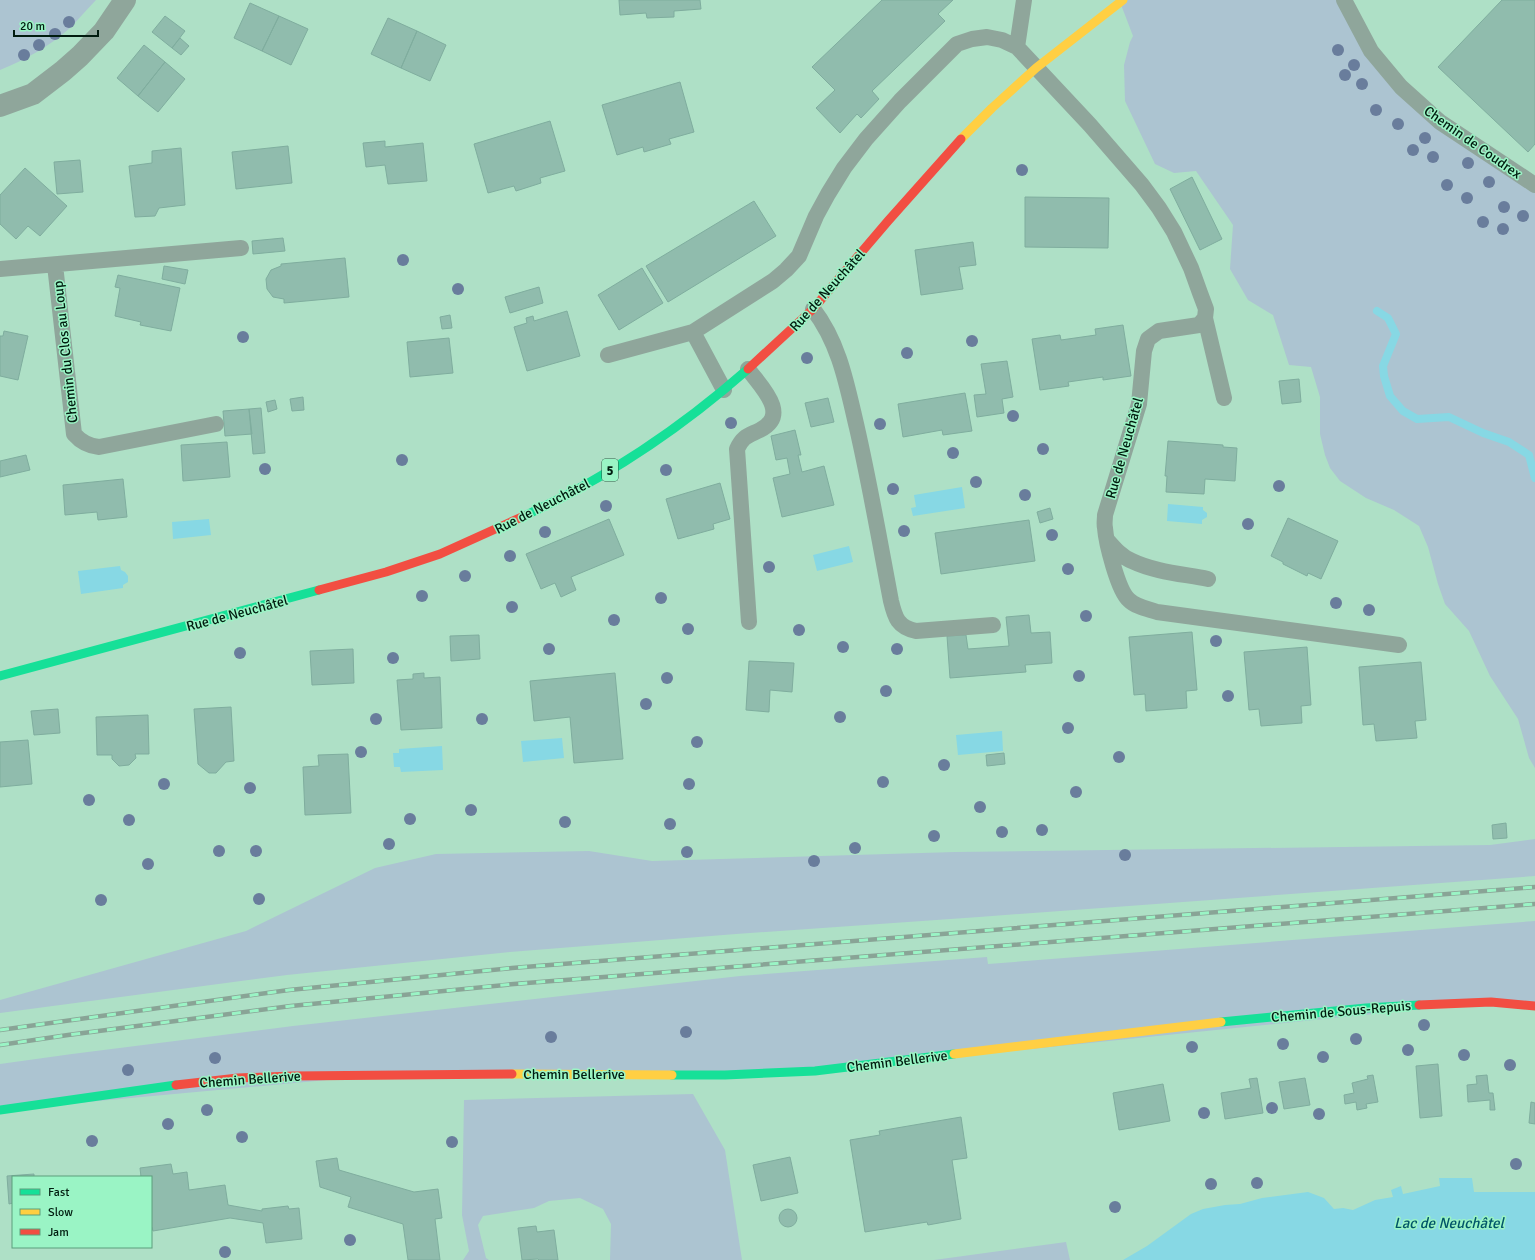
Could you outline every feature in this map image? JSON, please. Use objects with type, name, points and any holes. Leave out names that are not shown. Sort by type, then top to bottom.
[{"type":"street","points":[[0,106],[33,94],[63,71],[104,31],[125,0]]},
{"type":"street","name":"Rue de Neuchâtel","points":[[0,676],[334,587],[440,554],[555,502],[616,467],[677,426],[724,390],[748,369],[813,309],[945,156],[992,108],[1036,68],[1123,0]]},
{"type":"street","name":"Chemin de Sous-Repuis","points":[[1148,1031],[1252,1018],[1366,1008],[1471,1002],[1491,1002],[1535,1006]]},
{"type":"street","name":"Chemin Bellerive","points":[[0,1110],[181,1084],[254,1077],[442,1074],[725,1075],[815,1071],[1148,1031]]},
{"type":"lane","points":[[1017,47],[1024,0]]},
{"type":"lane","name":"Chemin de Coudrex","points":[[1344,0],[1371,51],[1401,87],[1440,122],[1535,185]]},
{"type":"lane","points":[[608,355],[693,332],[754,293],[786,270],[799,256],[825,200],[848,162],[866,139],[900,101],[957,44],[972,39],[987,37],[1002,40],[1017,47],[1142,185],[1159,208],[1174,232],[1191,268],[1206,309],[1205,318],[1224,398]]},
{"type":"lane","name":"Chemin du Clos au Loup","points":[[0,269],[240,248]]},
{"type":"lane","name":"Chemin du Clos au Loup","points":[[55,265],[74,434],[81,442],[90,446],[98,447],[216,424]]},
{"type":"lane","points":[[813,309],[827,329],[844,371],[867,470],[891,601],[894,613],[899,623],[906,629],[916,631],[993,625]]},
{"type":"lane","name":"Rue de Neuchâtel","points":[[1205,318],[1199,325],[1159,330],[1148,339],[1144,351],[1139,404],[1105,515],[1105,528],[1117,578],[1122,590],[1129,600],[1141,607],[1157,612],[1399,645]]},
{"type":"lane","points":[[693,332],[724,390]]},
{"type":"lane","points":[[748,369],[771,400],[775,409],[768,425],[744,437],[737,449],[749,622]]},
{"type":"lane","points":[[1108,541],[1116,550],[1132,561],[1159,570],[1208,579]]},
{"type":"shaded area","points":[[0,0],[96,0],[70,28],[46,47],[19,62],[0,70]]},
{"type":"shaded area","points":[[1123,0],[1344,0],[1401,87],[1535,185],[1535,768],[1529,758],[1518,719],[1490,676],[1469,631],[1445,604],[1428,547],[1419,526],[1394,510],[1366,498],[1340,481],[1330,468],[1320,434],[1320,397],[1311,367],[1289,365],[1273,315],[1248,300],[1230,269],[1233,225],[1196,171],[1174,173],[1155,164],[1125,101],[1124,65],[1133,36],[1120,2]]},
{"type":"shaded area","points":[[1535,839],[1535,876],[736,934],[510,952],[287,975],[0,1013],[0,1000],[246,931],[375,868],[436,854],[589,851],[652,861],[955,852],[1490,845]]},
{"type":"shaded area","points":[[1535,921],[1535,1006],[1491,1002],[815,1071],[370,1076],[0,1110],[0,1064],[293,1026],[740,976],[987,957],[988,964]]},
{"type":"shaded area","points":[[693,1094],[725,1150],[742,1260],[610,1260],[611,1224],[603,1209],[580,1198],[549,1201],[534,1208],[483,1216],[478,1225],[486,1258],[489,1260],[463,1260],[469,1251],[462,1215],[464,1100]]},
{"type":"shaded area","points":[[1066,1242],[1070,1260],[934,1260]]},
{"type":"water","points":[[962,487],[965,508],[913,516],[911,508],[916,507],[914,495]]},
{"type":"water","points":[[1168,504],[1203,507],[1203,510],[1207,513],[1207,517],[1202,520],[1202,524],[1167,521]]},
{"type":"water","points":[[209,519],[211,535],[173,539],[172,522]]},
{"type":"water","points":[[849,546],[853,562],[817,571],[813,555]]},
{"type":"water","points":[[120,566],[121,570],[128,576],[128,582],[123,585],[123,588],[81,594],[78,571]]},
{"type":"water","points":[[1002,731],[1003,751],[958,755],[956,735]]},
{"type":"water","points":[[562,738],[564,758],[523,762],[521,741]]},
{"type":"water","points":[[442,746],[443,770],[401,772],[400,767],[394,767],[393,753],[399,753],[399,749]]},
{"type":"water","name":"Lac de Neuchâtel","points":[[1439,1178],[1472,1178],[1474,1192],[1535,1192],[1535,1260],[1123,1260],[1147,1246],[1191,1214],[1203,1209],[1240,1204],[1262,1198],[1308,1192],[1324,1198],[1334,1209],[1343,1208],[1353,1210],[1375,1200],[1393,1197],[1391,1190],[1401,1186],[1403,1194],[1440,1186]]},
{"type":"building","points":[[619,0],[700,0],[701,9],[674,11],[674,17],[647,18],[646,13],[620,15]]},
{"type":"building","points":[[882,0],[953,0],[938,14],[945,21],[872,91],[879,99],[861,118],[857,114],[840,133],[816,108],[835,90],[812,67]]},
{"type":"building","points":[[1502,0],[1535,0],[1535,144],[1528,152],[1438,67]]},
{"type":"building","points":[[250,3],[279,16],[262,51],[234,38]]},
{"type":"building","points":[[165,16],[185,31],[172,48],[152,32]]},
{"type":"building","points":[[279,16],[308,29],[291,65],[262,51]]},
{"type":"building","points":[[388,18],[417,31],[401,68],[371,54]]},
{"type":"building","points":[[417,31],[446,45],[430,81],[401,68]]},
{"type":"building","points":[[180,38],[189,46],[181,55],[172,48]]},
{"type":"building","points":[[144,45],[165,62],[138,96],[117,78]]},
{"type":"building","points":[[165,62],[185,79],[158,112],[138,96]]},
{"type":"building","points":[[680,82],[694,132],[669,139],[671,144],[644,152],[643,147],[617,155],[602,105]]},
{"type":"building","points":[[550,121],[565,171],[540,178],[541,183],[516,191],[514,186],[488,193],[474,144]]},
{"type":"building","points":[[385,141],[385,147],[423,143],[427,181],[388,184],[385,165],[366,167],[363,143]]},
{"type":"building","points":[[288,146],[292,183],[236,189],[232,152]]},
{"type":"building","points":[[181,148],[185,205],[159,208],[155,216],[135,217],[129,166],[152,163],[152,151]]},
{"type":"building","points":[[80,160],[83,192],[57,194],[54,162]]},
{"type":"building","points":[[25,168],[67,206],[40,236],[28,226],[16,239],[0,224],[0,195]]},
{"type":"building","points":[[1192,177],[1222,239],[1200,250],[1170,189]]},
{"type":"building","points":[[1025,197],[1109,198],[1108,248],[1025,247]]},
{"type":"building","points":[[754,201],[776,236],[668,302],[646,266]]},
{"type":"building","points":[[283,238],[285,251],[253,254],[252,241]]},
{"type":"building","points":[[973,242],[976,265],[959,267],[963,289],[921,295],[915,250]]},
{"type":"building","points":[[345,258],[349,297],[284,303],[284,299],[273,297],[267,289],[266,279],[271,270],[281,266],[281,264]]},
{"type":"building","points":[[164,266],[188,270],[185,284],[162,279]]},
{"type":"building","points":[[642,268],[663,303],[619,330],[598,295]]},
{"type":"building","points":[[118,275],[180,288],[171,331],[140,325],[141,322],[115,316],[120,288],[115,287]]},
{"type":"building","points":[[539,287],[543,303],[510,313],[505,297]]},
{"type":"building","points":[[567,311],[580,356],[527,371],[514,327],[527,323],[526,318],[533,316],[534,321]]},
{"type":"building","points":[[450,315],[452,328],[442,329],[440,317]]},
{"type":"building","points":[[1123,325],[1131,376],[1103,380],[1103,377],[1068,382],[1069,386],[1040,390],[1032,339],[1060,335],[1061,340],[1096,335],[1095,329]]},
{"type":"building","points":[[4,331],[28,336],[18,380],[0,376],[0,336],[3,336]]},
{"type":"building","points":[[449,338],[453,373],[410,377],[407,342]]},
{"type":"building","points":[[1007,361],[1013,397],[1002,399],[1004,413],[977,417],[974,395],[986,394],[981,364]]},
{"type":"building","points":[[1299,379],[1301,402],[1282,404],[1279,381]]},
{"type":"building","points":[[965,393],[972,431],[943,435],[942,430],[903,437],[898,404]]},
{"type":"building","points":[[303,397],[304,410],[292,411],[290,399]]},
{"type":"building","points":[[828,398],[834,422],[811,427],[805,403]]},
{"type":"building","points":[[275,400],[277,409],[268,412],[266,402]]},
{"type":"building","points":[[261,408],[265,453],[253,454],[249,409]]},
{"type":"building","points":[[249,409],[252,434],[225,436],[223,411]]},
{"type":"building","points":[[795,430],[801,455],[798,455],[802,472],[824,466],[834,505],[782,517],[773,478],[790,474],[787,458],[776,460],[771,436]]},
{"type":"building","points":[[1168,441],[1223,445],[1223,447],[1237,448],[1235,481],[1205,479],[1204,494],[1166,492],[1167,476],[1165,476]]},
{"type":"building","points":[[227,442],[230,477],[183,481],[181,445]]},
{"type":"building","points":[[26,455],[30,470],[0,477],[0,461]]},
{"type":"building","points":[[123,479],[127,517],[98,520],[97,512],[65,515],[63,485]]},
{"type":"building","points":[[720,483],[730,519],[713,524],[714,529],[678,539],[666,499]]},
{"type":"building","points":[[1050,508],[1053,519],[1040,523],[1037,512]]},
{"type":"building","points":[[1288,518],[1338,541],[1321,579],[1308,573],[1307,576],[1271,556]]},
{"type":"building","points":[[609,519],[624,555],[571,577],[576,590],[561,597],[555,583],[541,589],[526,554]]},
{"type":"building","points":[[1029,520],[1035,561],[941,574],[935,533]]},
{"type":"building","points":[[1029,615],[1031,633],[1050,632],[1052,663],[1025,665],[1026,672],[950,678],[947,636],[966,635],[968,649],[1009,646],[1006,617]]},
{"type":"building","points":[[1192,632],[1197,690],[1186,691],[1187,708],[1146,711],[1145,694],[1134,695],[1129,637]]},
{"type":"building","points":[[479,635],[480,659],[451,661],[450,636]]},
{"type":"building","points":[[1307,647],[1311,705],[1301,706],[1302,723],[1261,726],[1259,709],[1249,710],[1244,652]]},
{"type":"building","points":[[353,649],[354,683],[312,685],[310,651]]},
{"type":"building","points":[[749,661],[794,663],[792,692],[770,690],[769,712],[746,710]]},
{"type":"building","points":[[1421,662],[1426,720],[1415,721],[1417,738],[1376,741],[1374,724],[1363,725],[1359,667]]},
{"type":"building","points":[[424,673],[424,678],[440,677],[442,728],[401,730],[397,680],[413,679],[413,674]]},
{"type":"building","points":[[615,673],[623,759],[574,763],[570,717],[534,721],[530,681]]},
{"type":"building","points":[[231,707],[234,761],[226,762],[216,773],[209,773],[198,764],[194,709]]},
{"type":"building","points":[[58,709],[60,733],[34,735],[31,711]]},
{"type":"building","points":[[148,715],[149,754],[135,754],[136,758],[129,765],[119,766],[112,759],[112,755],[97,755],[96,717]]},
{"type":"building","points":[[28,740],[32,784],[0,787],[0,742]]},
{"type":"building","points":[[1004,753],[1005,764],[987,766],[986,755]]},
{"type":"building","points":[[348,754],[351,813],[305,815],[303,767],[319,766],[318,755]]},
{"type":"building","points":[[1506,823],[1507,838],[1493,839],[1492,825]]},
{"type":"building","points":[[1438,1064],[1442,1116],[1420,1118],[1416,1066]]},
{"type":"building","points":[[1373,1075],[1378,1102],[1366,1104],[1367,1108],[1357,1110],[1356,1102],[1345,1104],[1344,1095],[1354,1093],[1352,1083],[1368,1079],[1367,1076]]},
{"type":"building","points":[[1487,1075],[1489,1093],[1493,1093],[1495,1110],[1490,1110],[1490,1100],[1468,1102],[1467,1085],[1477,1084],[1476,1076]]},
{"type":"building","points":[[1257,1078],[1263,1113],[1225,1119],[1221,1093],[1251,1088],[1249,1079]]},
{"type":"building","points":[[1305,1078],[1310,1105],[1284,1109],[1279,1082]]},
{"type":"building","points":[[1163,1084],[1170,1121],[1119,1130],[1113,1093]]},
{"type":"building","points":[[1531,1102],[1535,1103],[1535,1124],[1529,1123]]},
{"type":"building","points":[[961,1117],[967,1158],[952,1160],[961,1219],[928,1225],[927,1222],[865,1232],[850,1140],[880,1135],[879,1131]]},
{"type":"building","points":[[790,1157],[798,1193],[761,1201],[753,1165]]},
{"type":"building","points":[[337,1158],[339,1170],[414,1192],[438,1189],[442,1218],[435,1219],[440,1260],[408,1260],[403,1224],[348,1207],[351,1197],[320,1187],[316,1161]]},
{"type":"building","points":[[171,1164],[173,1174],[187,1172],[189,1190],[225,1185],[228,1205],[262,1211],[262,1209],[288,1206],[289,1209],[299,1208],[302,1239],[266,1243],[263,1223],[230,1218],[153,1231],[152,1176],[141,1176],[140,1168]]},
{"type":"building","points":[[34,1174],[34,1176],[12,1176],[12,1203],[9,1204],[7,1176]]},
{"type":"building","points":[[788,1209],[794,1212],[797,1218],[794,1224],[788,1227],[782,1224],[779,1218],[782,1212]]},
{"type":"building","points":[[536,1226],[537,1232],[554,1230],[558,1260],[522,1260],[518,1228]]},
{"type":"waterway","points":[[1377,311],[1388,318],[1396,334],[1383,366],[1384,376],[1390,396],[1403,411],[1417,419],[1449,417],[1483,433],[1509,442],[1529,455],[1535,478]]},
{"type":"railway","points":[[0,1030],[289,990],[512,968],[1535,887]]},
{"type":"railway","points":[[0,1045],[291,1006],[514,984],[1535,904]]},
{"type":"traffic: fast","points":[[524,516],[584,486],[641,451],[696,412],[748,369]]},
{"type":"traffic: fast","points":[[0,676],[319,590]]},
{"type":"traffic: fast","points":[[1221,1022],[1366,1008],[1419,1005]]},
{"type":"traffic: fast","points":[[672,1075],[725,1075],[815,1071],[954,1054]]},
{"type":"traffic: fast","points":[[0,1110],[176,1085]]},
{"type":"traffic: slow","points":[[961,139],[992,108],[1036,68],[1123,0]]},
{"type":"traffic: slow","points":[[954,1054],[1221,1022]]},
{"type":"traffic: slow","points":[[512,1074],[672,1075]]},
{"type":"traffic: jam","points":[[748,369],[813,309],[888,221],[961,139]]},
{"type":"traffic: jam","points":[[319,590],[386,572],[440,554],[524,516]]},
{"type":"traffic: jam","points":[[1419,1005],[1491,1002],[1535,1006]]},
{"type":"traffic: jam","points":[[176,1085],[238,1078],[293,1076],[512,1074]]}]
